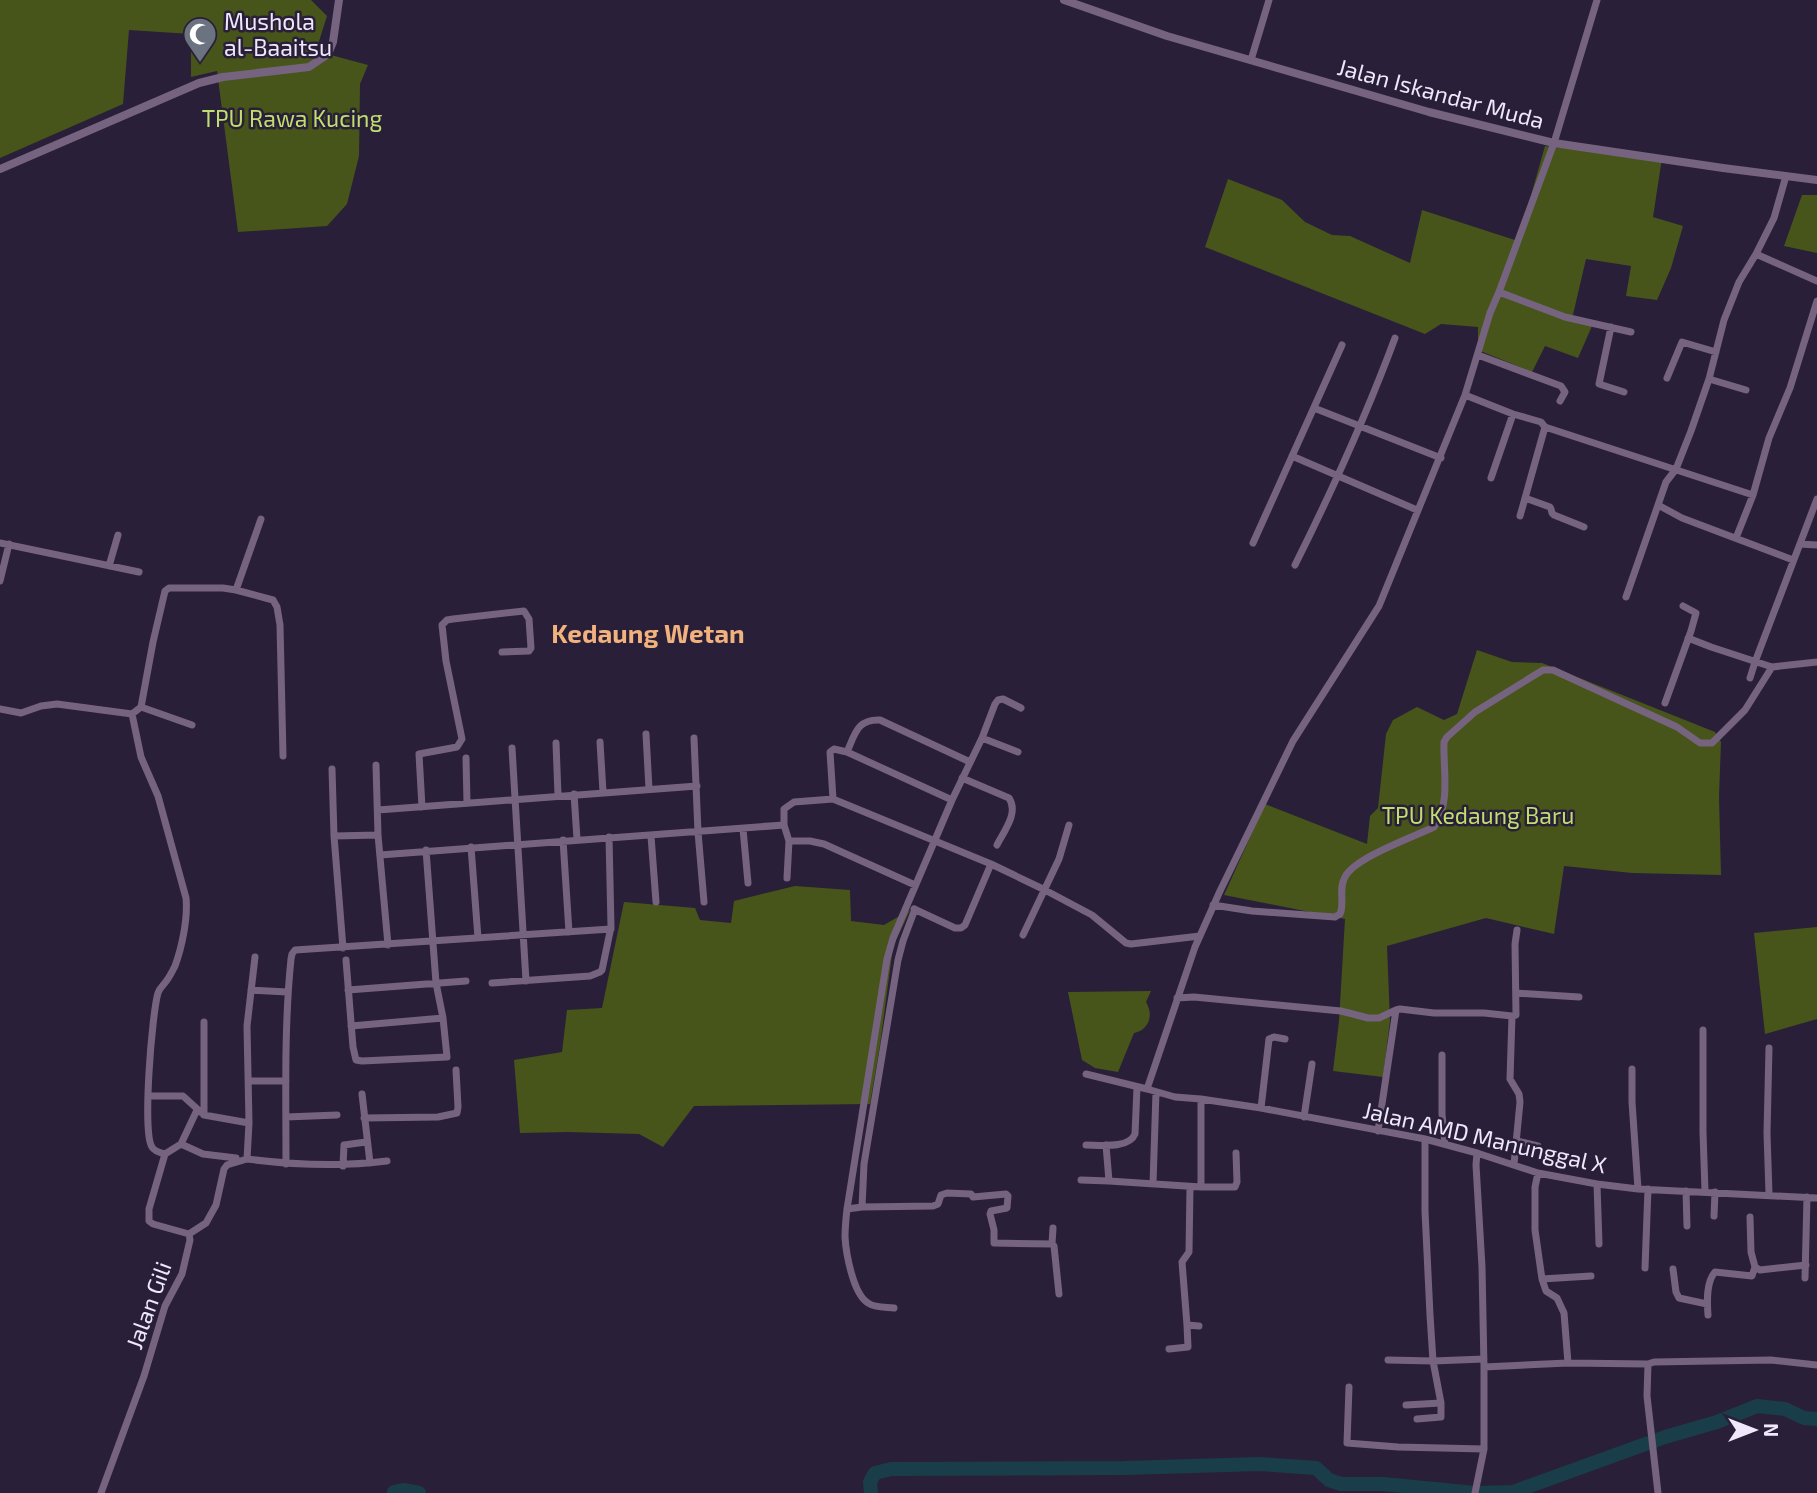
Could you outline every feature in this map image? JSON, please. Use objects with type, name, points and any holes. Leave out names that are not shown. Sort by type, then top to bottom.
[{"type":"street","points":[[0,169],[199,83],[223,77],[309,67],[328,54],[333,42],[339,0]]},
{"type":"street","name":"Jalan Iskandar Muda","points":[[1064,0],[1167,36],[1429,112],[1554,143],[1817,180]]},
{"type":"street","points":[[1251,60],[1269,0]]},
{"type":"street","points":[[1147,1089],[1177,998],[1213,905],[1293,741],[1377,609],[1441,458],[1465,395],[1490,313],[1554,143],[1597,0]]},
{"type":"street","points":[[1626,597],[1665,482],[1676,469],[1709,379],[1724,320],[1739,282],[1774,218],[1786,176]]},
{"type":"street","points":[[1756,254],[1817,281]]},
{"type":"street","points":[[1499,292],[1565,317],[1631,332]]},
{"type":"street","points":[[1736,538],[1753,495],[1769,438],[1790,388],[1817,302]]},
{"type":"street","points":[[1611,327],[1599,384],[1624,392]]},
{"type":"street","points":[[1295,565],[1339,476],[1395,338]]},
{"type":"street","points":[[1667,378],[1682,342],[1716,352]]},
{"type":"street","points":[[1253,543],[1342,345]]},
{"type":"street","points":[[1478,355],[1562,386],[1565,392],[1560,401]]},
{"type":"street","points":[[1709,379],[1746,390]]},
{"type":"street","points":[[1465,395],[1541,422],[1545,427],[1753,495]]},
{"type":"street","points":[[1314,408],[1441,458]]},
{"type":"street","points":[[1491,478],[1513,414]]},
{"type":"street","points":[[1520,516],[1545,427]]},
{"type":"street","points":[[1292,456],[1417,510]]},
{"type":"street","points":[[1525,499],[1551,508],[1554,515],[1584,527]]},
{"type":"street","points":[[1751,678],[1817,499]]},
{"type":"street","points":[[1658,505],[1682,518],[1793,560]]},
{"type":"street","points":[[236,590],[261,519]]},
{"type":"street","points":[[108,566],[118,535]]},
{"type":"street","points":[[0,581],[4,544],[139,572]]},
{"type":"street","points":[[1800,544],[1817,545]]},
{"type":"street","points":[[0,709],[21,713],[57,704],[132,714],[141,707],[165,591],[169,587],[236,590],[273,600],[277,607],[281,643],[283,756]]},
{"type":"street","points":[[1665,703],[1696,613],[1682,606]]},
{"type":"street","points":[[422,807],[419,754],[457,747],[462,739],[446,661],[442,625],[447,620],[523,611],[529,619],[531,648],[529,651],[502,652]]},
{"type":"street","points":[[1688,638],[1772,667],[1817,662]]},
{"type":"street","points":[[1213,905],[1252,911],[1335,917],[1340,914],[1345,877],[1356,863],[1434,827],[1441,817],[1444,804],[1444,742],[1447,737],[1475,712],[1543,670],[1553,670],[1668,723],[1699,743],[1707,744],[1712,743],[1745,710],[1772,667]]},
{"type":"street","points":[[894,1308],[868,1303],[858,1293],[845,1240],[847,1209],[887,959],[893,938],[951,800],[982,738],[995,704],[1003,699],[1021,708]]},
{"type":"street","points":[[141,707],[192,725]]},
{"type":"street","points":[[132,714],[141,757],[158,796],[181,876],[187,911],[176,964],[159,989],[154,1012],[148,1096],[150,1145],[153,1150],[165,1154],[181,1144],[201,1112],[204,1022]]},
{"type":"street","points":[[847,752],[863,723],[880,720],[970,762]]},
{"type":"street","points":[[646,734],[649,789]]},
{"type":"street","points":[[694,737],[704,902]]},
{"type":"street","points":[[982,738],[1018,752]]},
{"type":"street","points":[[600,742],[603,792]]},
{"type":"street","points":[[556,743],[558,795]]},
{"type":"street","points":[[512,748],[527,981]]},
{"type":"street","points":[[832,799],[830,752],[834,749],[847,752],[951,800]]},
{"type":"street","points":[[466,758],[467,803]]},
{"type":"street","points":[[376,765],[378,835],[388,945]]},
{"type":"street","points":[[332,769],[334,836],[343,948]]},
{"type":"street","points":[[962,778],[1009,798],[1012,802],[1013,811],[996,845]]},
{"type":"street","points":[[378,810],[697,786]]},
{"type":"street","points":[[574,794],[577,839]]},
{"type":"street","points":[[787,878],[789,841],[784,825],[784,809],[794,802],[832,799],[935,840],[1043,889],[1092,915],[1126,943],[1200,936]]},
{"type":"street","points":[[380,855],[784,825]]},
{"type":"street","points":[[1023,934],[1059,859],[1069,825]]},
{"type":"street","points":[[743,829],[748,883]]},
{"type":"street","points":[[334,836],[378,835]]},
{"type":"street","points":[[651,836],[656,902]]},
{"type":"street","points":[[492,983],[590,976],[602,970],[611,929],[608,837]]},
{"type":"street","points":[[563,840],[569,932]]},
{"type":"street","points":[[789,841],[824,844],[915,886]]},
{"type":"street","points":[[471,847],[478,938]]},
{"type":"street","points":[[346,960],[356,1060],[446,1058],[443,1018],[436,983],[426,850]]},
{"type":"street","points":[[907,905],[955,928],[961,928],[965,925],[991,864]]},
{"type":"street","points":[[862,1207],[864,1164],[898,960],[915,909]]},
{"type":"street","points":[[286,1164],[287,992],[290,959],[295,950],[611,929]]},
{"type":"street","points":[[1177,998],[1194,997],[1341,1011],[1368,1018],[1379,1018],[1396,1010],[1512,1016],[1516,1015],[1517,930]]},
{"type":"street","points":[[247,1159],[247,1026],[255,957]]},
{"type":"street","points":[[348,990],[466,981]]},
{"type":"street","points":[[251,990],[287,992]]},
{"type":"street","points":[[1516,993],[1579,997]]},
{"type":"street","points":[[1378,1131],[1396,1010]]},
{"type":"street","points":[[1512,1016],[1510,1079],[1519,1094],[1520,1102],[1514,1164]]},
{"type":"street","points":[[351,1026],[443,1018]]},
{"type":"street","points":[[1703,1030],[1704,1191]]},
{"type":"street","points":[[1261,1108],[1269,1040],[1274,1037],[1285,1039]]},
{"type":"street","points":[[1769,1048],[1769,1194]]},
{"type":"street","points":[[1442,1055],[1445,1144]]},
{"type":"street","points":[[1304,1117],[1312,1064]]},
{"type":"street","points":[[1632,1069],[1638,1189]]},
{"type":"street","points":[[364,1118],[438,1117],[457,1113],[456,1070]]},
{"type":"street","name":"Jalan AMD Manunggal X","points":[[1086,1074],[1175,1097],[1261,1108],[1425,1139],[1538,1173],[1597,1184],[1638,1189],[1817,1198]]},
{"type":"street","points":[[249,1081],[286,1081]]},
{"type":"street","points":[[1086,1145],[1106,1145],[1133,1140],[1137,1087]]},
{"type":"street","points":[[1153,1184],[1156,1092]]},
{"type":"street","points":[[362,1094],[370,1163]]},
{"type":"street","points":[[148,1096],[183,1096],[201,1112],[249,1123]]},
{"type":"street","points":[[1200,1099],[1201,1187]]},
{"type":"street","points":[[286,1117],[337,1115]]},
{"type":"street","points":[[1418,1419],[1441,1417],[1433,1361],[1425,1211],[1425,1139]]},
{"type":"street","points":[[1517,1141],[1538,1146]]},
{"type":"street","points":[[343,1166],[344,1145],[366,1142]]},
{"type":"street","points":[[181,1144],[203,1154],[286,1164],[343,1166],[387,1161]]},
{"type":"street","points":[[1106,1145],[1109,1181]]},
{"type":"street","points":[[1081,1180],[1235,1187],[1236,1153]]},
{"type":"street","points":[[1475,1492],[1484,1449],[1482,1267],[1477,1153]]},
{"type":"street","name":"Jalan Gili","points":[[101,1493],[144,1376],[165,1306],[182,1274],[190,1240],[188,1234],[149,1221],[149,1209],[165,1154]]},
{"type":"street","points":[[188,1234],[206,1223],[216,1205],[227,1165],[247,1159]]},
{"type":"street","points":[[1538,1173],[1535,1187],[1535,1230],[1542,1279],[1546,1291],[1557,1298],[1564,1313],[1568,1363]]},
{"type":"street","points":[[1597,1184],[1599,1244]]},
{"type":"street","points":[[1169,1349],[1188,1348],[1182,1262],[1189,1252],[1190,1187]]},
{"type":"street","points":[[1645,1268],[1648,1189]]},
{"type":"street","points":[[1686,1191],[1687,1226]]},
{"type":"street","points":[[1714,1216],[1715,1192]]},
{"type":"street","points":[[847,1209],[933,1206],[938,1204],[941,1195],[947,1193],[973,1197],[1006,1194],[1007,1208],[991,1211],[990,1214],[994,1243],[1052,1244]]},
{"type":"street","points":[[1805,1278],[1808,1197]]},
{"type":"street","points":[[1708,1315],[1710,1277],[1715,1272],[1752,1276],[1755,1267],[1751,1252],[1750,1217]]},
{"type":"street","points":[[1054,1228],[1052,1244],[1059,1294]]},
{"type":"street","points":[[1755,1267],[1760,1270],[1806,1265]]},
{"type":"street","points":[[1673,1269],[1679,1298],[1707,1304]]},
{"type":"street","points":[[1542,1279],[1591,1276]]},
{"type":"street","points":[[1186,1325],[1199,1326]]},
{"type":"street","points":[[1388,1360],[1648,1364],[1771,1360],[1817,1365]]},
{"type":"street","points":[[1648,1364],[1647,1396],[1658,1493]]},
{"type":"street","points":[[1349,1387],[1347,1443],[1484,1449]]},
{"type":"street","points":[[1406,1405],[1441,1404]]},
{"type":"green space","name":"TPU Rawa Kucing","points":[[0,0],[311,0],[327,16],[316,51],[368,65],[360,84],[359,156],[347,204],[327,226],[238,232],[217,71],[191,77],[191,34],[129,30],[123,104],[0,158]]},
{"type":"green space","points":[[1545,146],[1662,158],[1653,217],[1683,226],[1671,268],[1657,300],[1626,296],[1631,266],[1586,259],[1572,319],[1592,326],[1578,358],[1545,346],[1532,372],[1478,350],[1478,327],[1441,324],[1425,334],[1205,247],[1228,179],[1282,200],[1305,222],[1332,235],[1350,236],[1410,263],[1422,210],[1518,241]]},
{"type":"green space","points":[[1802,195],[1817,195],[1817,253],[1784,246]]},
{"type":"green space","name":"TPU Kedaung Baru","points":[[1477,650],[1512,662],[1542,663],[1715,732],[1721,742],[1721,875],[1632,873],[1564,866],[1554,934],[1486,918],[1387,946],[1390,1021],[1383,1077],[1333,1071],[1345,919],[1224,895],[1265,804],[1367,844],[1370,816],[1378,808],[1386,734],[1393,720],[1417,707],[1444,720],[1457,714]]},
{"type":"green space","points":[[795,886],[850,890],[851,921],[884,925],[910,910],[893,947],[870,1104],[694,1106],[663,1147],[639,1134],[520,1133],[514,1060],[562,1052],[567,1010],[602,1008],[624,902],[695,908],[700,920],[731,923],[734,901]]},
{"type":"green space","points":[[1817,927],[1817,1019],[1765,1034],[1754,933]]},
{"type":"green space","points":[[1151,991],[1146,1002],[1150,1012],[1149,1021],[1143,1029],[1134,1033],[1118,1072],[1095,1068],[1082,1060],[1068,992]]},
{"type":"waterway","points":[[871,1493],[870,1482],[875,1473],[891,1469],[1124,1468],[1260,1464],[1316,1468],[1329,1480],[1341,1484],[1383,1484],[1475,1493],[1513,1492],[1757,1406],[1785,1409],[1804,1418],[1817,1419]]},
{"type":"waterway","points":[[394,1492],[403,1490],[419,1493]]},
{"type":"place","name":"Mushola al-Baaitsu","points":[[200,64]]},
{"type":"district","name":"Kedaung Wetan","points":[[648,632]]}]
